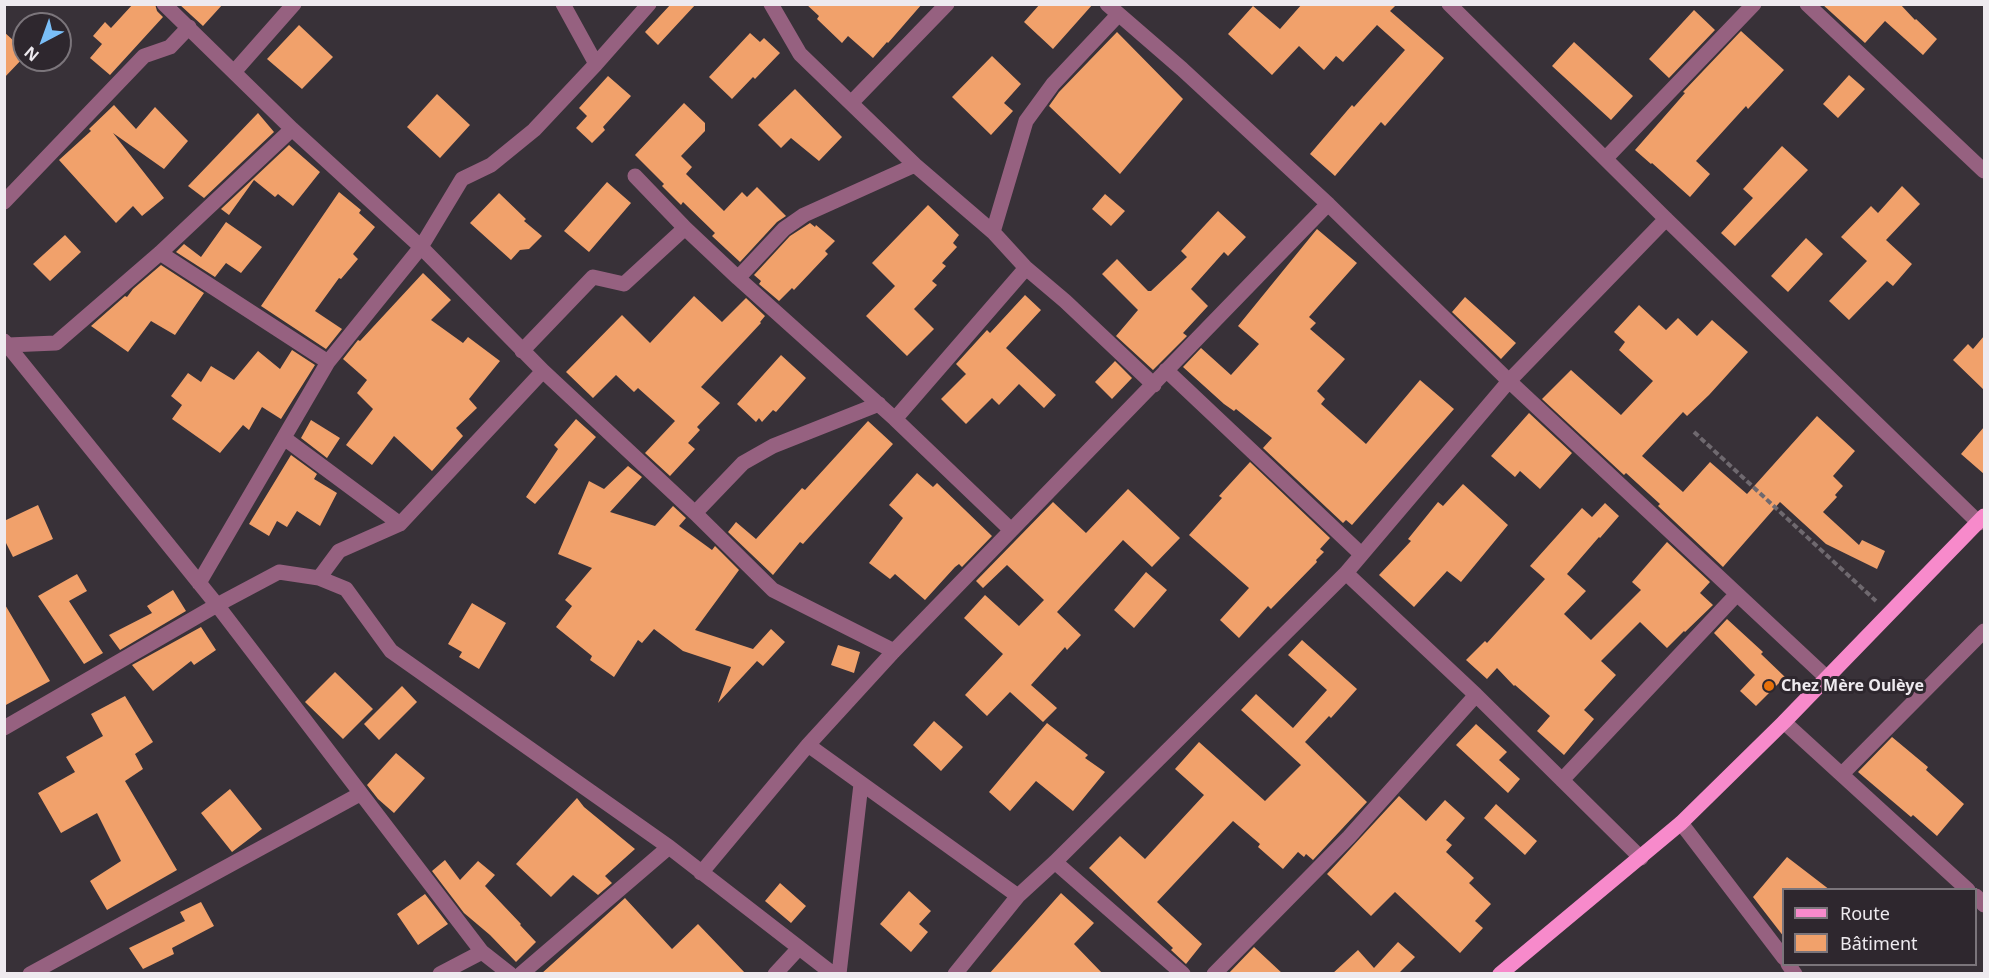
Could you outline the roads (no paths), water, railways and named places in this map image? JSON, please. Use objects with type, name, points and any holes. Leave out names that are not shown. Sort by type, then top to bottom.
[{"type":"main road","points":[[1500,974],[1681,823],[1784,722],[1982,520]]},
{"type":"street","points":[[164,4],[292,129],[421,247],[543,372],[695,513],[773,590],[894,651]]},
{"type":"street","points":[[234,72],[294,4]]},
{"type":"street","points":[[562,4],[596,64]]},
{"type":"street","points":[[199,583],[328,362],[421,247],[462,179],[491,165],[534,130],[649,4]]},
{"type":"street","points":[[771,4],[800,54],[915,165],[993,232],[1026,268],[1065,301],[1154,385]]},
{"type":"street","points":[[851,103],[947,4]]},
{"type":"street","points":[[1449,4],[1666,219],[1982,520]]},
{"type":"street","points":[[1606,158],[1754,4]]},
{"type":"street","points":[[1807,4],[1984,171]]},
{"type":"street","points":[[993,232],[1026,121],[1113,10],[1182,69],[1328,204],[1509,381],[1827,678]]},
{"type":"street","points":[[4,202],[144,56],[170,46],[189,27]]},
{"type":"street","points":[[6,344],[56,343],[160,253],[292,129]]},
{"type":"street","points":[[738,278],[784,229],[804,215],[915,165]]},
{"type":"street","points":[[635,176],[738,278],[879,404],[1011,530]]},
{"type":"street","points":[[701,873],[808,744],[894,651],[1328,204]]},
{"type":"street","points":[[955,974],[1018,896],[1346,573],[1509,381],[1666,219]]},
{"type":"street","points":[[522,351],[593,277],[624,284],[685,228]]},
{"type":"street","points":[[160,253],[328,362]]},
{"type":"street","points":[[894,419],[1026,268]]},
{"type":"street","points":[[6,344],[217,605],[482,952],[510,974]]},
{"type":"street","points":[[1166,370],[1361,554]]},
{"type":"street","points":[[319,578],[339,551],[400,524],[543,372]]},
{"type":"street","points":[[695,513],[743,463],[773,446],[879,404]]},
{"type":"street","points":[[284,438],[400,524]]},
{"type":"street","points":[[4,728],[217,605],[279,572],[319,578],[346,589],[391,651],[669,847],[833,974]]},
{"type":"street","points":[[1346,573],[1476,695],[1641,858]]},
{"type":"street","points":[[1562,780],[1737,594]]},
{"type":"street","points":[[1842,774],[1984,631]]},
{"type":"street","points":[[1214,974],[1349,837],[1476,695]]},
{"type":"street","points":[[1784,722],[1966,888]]},
{"type":"street","points":[[808,744],[1018,896]]},
{"type":"street","points":[[839,974],[861,784]]},
{"type":"street","points":[[30,974],[360,795]]},
{"type":"street","points":[[1681,823],[1782,955]]},
{"type":"street","points":[[521,974],[669,847]]},
{"type":"street","points":[[1055,862],[1183,974]]},
{"type":"street","points":[[775,974],[799,948]]},
{"type":"street","points":[[440,974],[482,952]]},
{"type":"place","name":"Chez Mère Oulèye","points":[[1769,686]]}]
